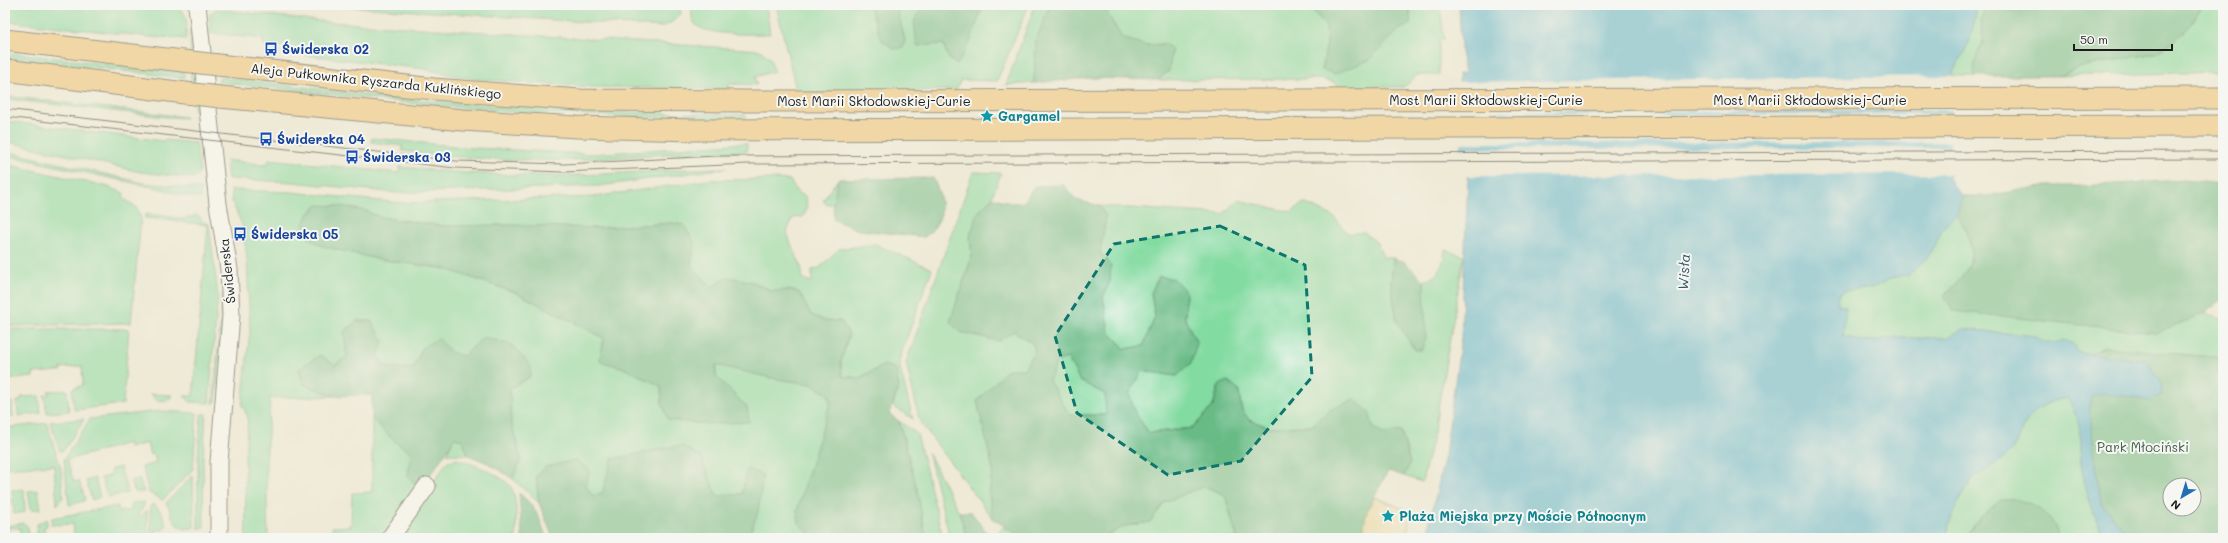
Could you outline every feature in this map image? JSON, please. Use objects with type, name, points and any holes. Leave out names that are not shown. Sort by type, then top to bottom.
[{"type":"main road","name":"Aleja Pułkownika Ryszarda Kuklińskiego","points":[[5,40],[426,89],[580,100],[749,102]]},
{"type":"main road","name":"Most Marii Skłodowskiej-Curie","points":[[5,70],[220,97],[463,120],[577,127],[749,131],[2223,126]]},
{"type":"main road","name":"Most Marii Skłodowskiej-Curie","points":[[749,102],[2223,98]]},
{"type":"street","name":"Świderska","points":[[197,5],[218,204],[229,269],[231,315],[219,462],[219,538]]},
{"type":"street","points":[[390,538],[427,486]]},
{"type":"highlighted area","points":[[1220,226],[1305,265],[1312,377],[1241,461],[1168,475],[1077,413],[1055,336],[1114,244]]},
{"type":"green space","points":[[5,5],[173,7],[179,9],[185,15],[187,23],[186,39],[160,38],[5,21]]},
{"type":"green space","points":[[322,5],[680,5],[681,14],[672,22],[662,27]]},
{"type":"green space","points":[[692,5],[766,5],[770,34],[732,34],[703,29],[697,26],[694,22]]},
{"type":"green space","points":[[776,5],[869,5],[881,38],[905,40],[896,5],[925,5],[914,21],[943,44],[949,59],[970,42],[983,5],[1029,5],[997,81],[961,80],[956,90],[797,94]]},
{"type":"green space","points":[[869,5],[896,5],[905,40],[903,48],[893,49],[881,39]]},
{"type":"green space","points":[[925,5],[983,5],[970,42],[957,65],[949,59],[943,44],[917,46],[914,21]]},
{"type":"green space","points":[[1035,5],[1050,5],[1036,40],[1034,83],[1006,85]]},
{"type":"green space","points":[[1050,5],[1113,5],[1107,13],[1122,38],[1145,45],[1165,44],[1172,49],[1169,71],[1158,80],[1091,78],[1034,83],[1036,40]]},
{"type":"green space","points":[[1113,5],[1315,5],[1314,12],[1326,26],[1327,43],[1322,70],[1386,42],[1400,29],[1410,25],[1410,5],[1440,5],[1444,40],[1439,39],[1439,75],[1417,75],[1404,87],[1340,87],[1333,82],[1321,79],[1158,80],[1169,71],[1165,44],[1145,45],[1122,38],[1107,13]]},
{"type":"green space","points":[[1315,5],[1410,5],[1410,25],[1400,29],[1369,60],[1335,74],[1322,70],[1327,43],[1326,26],[1314,12]]},
{"type":"green space","points":[[1978,5],[1986,5],[1981,19],[1983,42],[1973,65],[1975,76],[1951,76],[1969,43]]},
{"type":"green space","points":[[1986,5],[2203,5],[2191,24],[2175,40],[2156,53],[2084,66],[2059,76],[1975,76],[1973,65],[1983,42],[1981,19]]},
{"type":"green space","points":[[2203,5],[2223,5],[2223,72],[2059,76],[2084,66],[2156,53],[2175,40],[2191,24]]},
{"type":"green space","points":[[215,9],[329,22],[760,50],[770,58],[774,71],[755,77],[757,85],[729,84],[729,89],[593,87],[472,79],[424,69],[305,55],[305,49],[263,44],[263,39],[210,33],[210,14]]},
{"type":"green space","points":[[194,24],[195,84],[209,176],[206,175],[204,170],[191,85],[190,27]]},
{"type":"green space","points":[[5,52],[184,73],[184,78],[5,57]]},
{"type":"green space","points":[[219,77],[394,98],[513,107],[618,112],[746,115],[746,119],[630,117],[516,112],[428,105],[219,82]]},
{"type":"green space","points":[[5,96],[186,117],[186,118],[5,99]]},
{"type":"green space","points":[[5,121],[163,141],[196,143],[200,173],[194,178],[140,172],[5,141]]},
{"type":"green space","points":[[372,138],[474,148],[593,154],[747,143],[747,152],[702,152],[568,160],[506,160],[443,156],[402,151],[402,146],[371,142]]},
{"type":"green space","points":[[5,151],[144,183],[201,189],[200,198],[5,155]]},
{"type":"green space","points":[[269,159],[399,173],[400,167],[508,175],[593,174],[726,168],[599,186],[397,193],[293,182],[228,179],[226,160],[268,165]]},
{"type":"green space","points":[[5,164],[105,186],[124,193],[123,198],[136,207],[141,218],[131,323],[5,326]]},
{"type":"green space","points":[[973,172],[1001,173],[992,197],[978,213],[970,236],[972,256],[950,322],[1014,331],[1033,344],[1035,351],[1024,369],[992,387],[978,401],[993,470],[989,494],[993,519],[920,422],[906,363]]},
{"type":"green space","points":[[933,178],[940,195],[941,210],[937,224],[925,237],[858,230],[834,220],[833,204],[838,179]]},
{"type":"green space","points":[[838,179],[833,204],[826,204],[823,200]]},
{"type":"green space","points":[[709,180],[790,180],[796,191],[806,197],[807,209],[803,217],[793,218],[787,232],[801,266],[803,279],[812,282],[812,270],[819,268],[839,249],[875,244],[932,269],[900,357],[900,369],[913,419],[893,406],[899,386],[885,365],[859,378],[842,376],[841,362],[849,334],[841,321],[826,321],[811,315],[799,292],[789,290],[772,291],[753,282],[711,287],[691,265],[695,244],[673,223],[595,228],[510,225],[444,226],[379,217],[366,211],[322,246],[377,259],[446,269],[517,293],[604,338],[600,361],[624,368],[661,386],[662,403],[747,407],[716,376],[716,364],[771,378],[811,384],[829,395],[830,404],[797,511],[800,523],[813,538],[748,538],[758,512],[742,494],[717,497],[701,457],[593,496],[586,486],[536,477],[539,503],[513,479],[521,459],[511,422],[510,388],[530,377],[484,337],[463,356],[423,347],[413,369],[386,367],[378,356],[383,340],[371,321],[357,321],[344,332],[347,357],[303,384],[335,396],[270,398],[266,466],[268,538],[246,538],[245,457],[248,417],[242,405],[250,331],[247,259],[243,227],[232,202],[231,190],[291,192],[401,203],[593,197]]},
{"type":"green space","points":[[2184,180],[2223,184],[2223,298],[2205,313],[2155,333],[1953,311],[1944,295],[1963,276],[1971,258],[1969,238],[1957,214],[1962,196],[1987,196],[2042,186],[2080,186]]},
{"type":"green space","points":[[1064,185],[1076,200],[1100,206],[1106,217],[1100,252],[1111,265],[1110,281],[1103,297],[1109,332],[1125,349],[1143,346],[1155,317],[1151,293],[1159,276],[1174,279],[1186,292],[1185,319],[1197,343],[1191,363],[1177,376],[1142,371],[1129,394],[1135,413],[1149,433],[1193,428],[1213,406],[1219,385],[1228,381],[1238,389],[1242,410],[1249,420],[1269,427],[1311,426],[1330,410],[1354,399],[1369,412],[1373,427],[1383,434],[1401,431],[1410,463],[1404,476],[1388,471],[1368,510],[1364,528],[1364,538],[1237,538],[1225,495],[1204,486],[1165,502],[1150,522],[1125,526],[1101,538],[1041,538],[1016,533],[993,519],[989,494],[993,470],[977,401],[1008,369],[1024,369],[1035,351],[1033,344],[1014,331],[998,341],[960,332],[950,322],[972,256],[970,236],[978,213],[992,197],[1011,203],[1024,202],[1035,186]],"holes":[[[1068,358],[1080,381],[1105,394],[1106,415],[1070,415],[1049,381],[1057,361]]]},
{"type":"green space","points":[[1238,200],[1291,212],[1304,203],[1333,216],[1348,234],[1364,232],[1377,243],[1383,257],[1393,258],[1391,284],[1397,322],[1415,350],[1422,349],[1424,281],[1438,273],[1442,265],[1445,250],[1464,256],[1434,432],[1422,482],[1404,476],[1410,463],[1401,431],[1384,435],[1373,427],[1369,412],[1330,410],[1311,426],[1269,427],[1249,420],[1242,410],[1238,389],[1219,385],[1213,406],[1193,428],[1149,433],[1135,413],[1129,394],[1141,371],[1177,376],[1196,343],[1185,319],[1186,293],[1151,293],[1155,317],[1143,346],[1125,349],[1109,333],[1103,296],[1110,281],[1100,252],[1106,217],[1100,206],[1223,214]]},
{"type":"green space","points":[[318,205],[341,206],[366,211],[379,217],[444,226],[510,225],[595,228],[673,223],[684,225],[695,244],[691,265],[711,287],[729,277],[753,282],[772,291],[789,290],[799,292],[811,315],[826,321],[841,321],[849,334],[841,362],[842,376],[859,378],[885,365],[895,368],[899,386],[889,414],[899,421],[917,489],[926,538],[813,538],[799,523],[797,511],[830,404],[829,395],[811,384],[771,378],[716,365],[716,376],[747,407],[749,422],[705,424],[668,420],[662,403],[661,386],[624,368],[600,361],[604,338],[517,293],[446,269],[377,259],[322,246],[310,239],[304,233],[304,224],[309,213]]},
{"type":"green space","points":[[149,214],[185,219],[187,217],[194,217],[194,215],[199,216],[203,222],[209,224],[218,295],[209,403],[190,402],[184,396],[193,396],[208,225],[145,218],[145,215]]},
{"type":"green space","points":[[1957,214],[1969,238],[1971,258],[1963,276],[1944,295],[2155,333],[2205,313],[2223,319],[2223,358],[2104,347],[2090,354],[2041,343],[2034,336],[1964,329],[1947,338],[1892,338],[1865,342],[1843,336],[1845,306],[1838,306],[1839,294],[1850,290],[1870,288],[1891,278],[1908,275],[1937,241],[1942,229]]},
{"type":"green space","points":[[1393,258],[1405,262],[1424,281],[1426,337],[1422,350],[1415,350],[1397,322],[1391,284]]},
{"type":"green space","points":[[223,294],[224,318],[216,402],[213,404]]},
{"type":"green space","points":[[357,321],[371,321],[383,340],[378,356],[386,367],[413,369],[423,347],[438,338],[451,352],[463,356],[484,337],[512,345],[531,366],[530,377],[510,388],[511,422],[521,459],[513,479],[488,463],[468,455],[463,440],[454,438],[443,457],[421,488],[408,477],[411,452],[394,441],[372,418],[372,395],[335,396],[303,384],[299,369],[320,355],[335,365],[347,357],[344,332]]},
{"type":"green space","points":[[129,329],[123,404],[74,410],[72,389],[83,385],[82,366],[61,368],[61,371],[33,373],[33,377],[5,380],[5,330]]},
{"type":"green space","name":"Park Młociński","points":[[2104,347],[2223,358],[2223,538],[2130,538],[2101,503],[2089,413],[2091,396],[2107,393],[2149,401],[2090,354]]},
{"type":"green space","points":[[1068,357],[1080,381],[1105,394],[1107,415],[1070,415],[1049,381],[1057,361]]},
{"type":"green space","points":[[67,390],[69,411],[47,413],[44,395],[49,395],[48,391]]},
{"type":"green space","points":[[150,394],[172,395],[169,400],[157,401]]},
{"type":"green space","points":[[39,396],[41,413],[18,416],[17,401],[21,401],[21,397]]},
{"type":"green space","points":[[2068,398],[2079,424],[2082,471],[2087,491],[2097,521],[2105,538],[2058,538],[2056,530],[2049,518],[2031,506],[2017,500],[1974,524],[1966,538],[1945,538],[1957,505],[1971,482],[2009,453],[2016,444],[2026,422],[2035,411],[2053,401]]},
{"type":"green space","points":[[5,402],[12,402],[13,417],[5,418]]},
{"type":"green space","points":[[159,411],[197,413],[193,469],[163,500],[149,493],[142,467],[156,463],[154,454],[150,455],[147,443],[129,448],[128,443],[67,460],[74,482],[79,481],[85,498],[84,501],[69,505],[64,459],[90,419]]},
{"type":"green space","points":[[201,414],[206,414],[203,461],[204,528],[198,528],[198,458]]},
{"type":"green space","points":[[372,418],[394,441],[411,452],[408,477],[421,488],[384,538],[333,538],[332,527],[351,526],[352,493],[372,492]]},
{"type":"green space","points":[[84,419],[64,450],[60,451],[50,422]]},
{"type":"green space","points":[[899,421],[917,434],[943,538],[926,538],[917,489]]},
{"type":"green space","points":[[47,423],[61,469],[63,497],[57,505],[54,465],[5,468],[5,428]]},
{"type":"green space","points":[[454,438],[463,440],[468,455],[447,454]]},
{"type":"green space","points":[[681,445],[701,457],[717,496],[742,494],[747,469],[763,475],[758,512],[748,538],[553,538],[539,503],[536,477],[545,467],[576,460],[590,470],[586,486],[593,496],[602,493],[612,459]]},
{"type":"green space","points":[[928,452],[959,512],[967,538],[950,538]]},
{"type":"green space","points":[[456,459],[470,463],[495,474],[512,489],[515,500],[516,538],[397,538],[446,463]]},
{"type":"green space","points":[[120,467],[128,493],[108,497],[101,478],[112,475],[110,470]]},
{"type":"green space","points":[[193,475],[194,528],[184,529],[177,525],[174,521],[166,503]]},
{"type":"green space","points":[[95,478],[100,497],[92,500],[86,481]]},
{"type":"green space","points":[[139,478],[144,492],[135,492],[130,481]]},
{"type":"green space","points":[[1204,486],[1225,495],[1237,538],[1101,538],[1125,526],[1150,522],[1165,502]]},
{"type":"green space","points":[[24,489],[25,512],[14,514],[12,490]]},
{"type":"green space","points":[[38,490],[41,509],[31,510],[28,491]]},
{"type":"green space","points":[[519,493],[529,502],[536,513],[546,538],[522,538]]},
{"type":"green space","points":[[2001,500],[2017,500],[2032,504],[2038,508],[2054,524],[2058,538],[1966,538],[1981,517]]},
{"type":"green space","points":[[144,502],[144,506],[138,515],[141,517],[147,510],[148,538],[74,538],[73,524],[51,525],[52,518],[118,506],[119,512],[131,510],[131,503]]},
{"type":"green space","points":[[154,504],[162,513],[166,526],[164,530],[155,530],[155,538],[151,538],[150,506]]},
{"type":"green space","points":[[959,512],[971,512],[991,538],[967,538]]},
{"type":"green space","points":[[47,519],[47,526],[44,527],[45,538],[37,538],[37,524]]},
{"type":"green space","points":[[23,523],[28,527],[29,538],[20,538],[20,528],[8,528],[8,538],[5,538],[5,526]]},
{"type":"green space","points":[[1003,527],[1016,533],[1041,538],[992,538]]},
{"type":"sand","name":"Plaża Miejska przy Moście Północnym","points":[[1375,497],[1411,512],[1406,538],[1364,538],[1366,516]]},
{"type":"water","name":"Wisła","points":[[1459,5],[1978,5],[1969,43],[1951,76],[1949,177],[1953,185],[1962,196],[1957,214],[1942,229],[1937,241],[1926,259],[1908,275],[1891,278],[1870,288],[1850,290],[1839,294],[1838,306],[1846,306],[1843,336],[1865,342],[1892,338],[1947,338],[1963,329],[2034,336],[2044,343],[2055,343],[2064,340],[2073,344],[2077,352],[2147,361],[2161,383],[2162,396],[2149,401],[2107,393],[2092,396],[2089,413],[2101,503],[2130,538],[2105,538],[2101,530],[2084,480],[2081,462],[2079,424],[2073,408],[2067,398],[2053,401],[2035,411],[2026,422],[2016,444],[2009,453],[1971,482],[1957,505],[1945,538],[1426,538],[1445,455],[1461,338],[1468,179],[1461,155],[1459,74],[1465,73],[1461,52]]},
{"type":"pier","points":[[1954,76],[1953,110],[1457,112],[1457,82]]},
{"type":"pier","points":[[1952,114],[1952,142],[1458,143],[1458,115]]},
{"type":"pier","points":[[1951,148],[1951,174],[1465,176],[1458,149]]},
{"type":"tram line","points":[[5,109],[456,161],[564,164],[716,156],[2223,151]]},
{"type":"tram line","points":[[5,117],[455,168],[563,172],[749,164],[2223,159]]},
{"type":"place","name":"Świderska 02","points":[[271,49]]},
{"type":"place","name":"Gargamel","points":[[987,116]]},
{"type":"place","name":"Świderska 04","points":[[266,139]]},
{"type":"place","name":"Świderska 03","points":[[352,157]]},
{"type":"place","name":"Świderska 05","points":[[240,234]]},
{"type":"place","name":"Plaża Miejska przy Moście Północnym","points":[[1388,516]]}]
